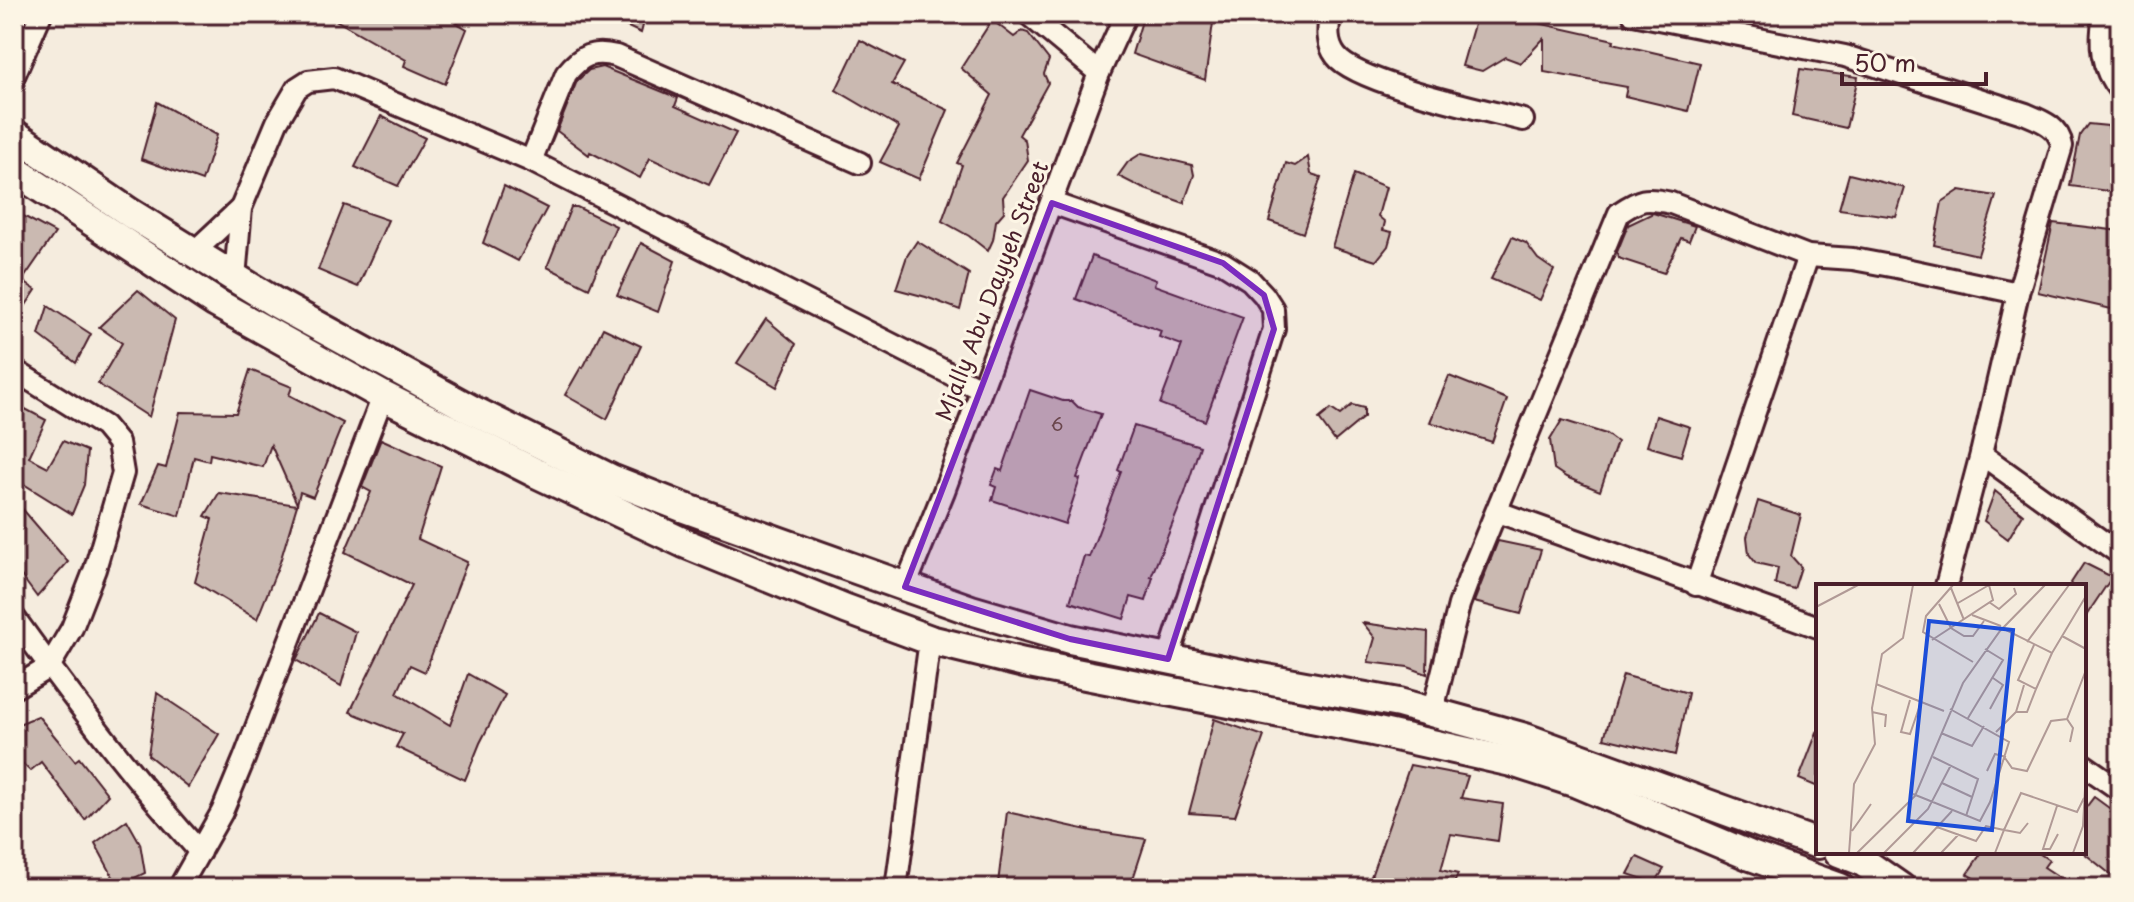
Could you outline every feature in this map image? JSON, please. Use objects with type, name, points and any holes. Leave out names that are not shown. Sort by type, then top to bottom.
[{"type":"main road","points":[[14,134],[130,213],[235,278],[470,409],[611,479],[682,507],[971,610],[1070,639],[1399,703],[1525,738],[1816,843]]},
{"type":"main road","points":[[18,178],[216,303],[383,396],[684,543],[846,609],[930,640],[1024,663],[1403,737],[1512,762],[1577,783],[1740,851],[1840,888]]},
{"type":"main road","points":[[536,473],[547,447]]},
{"type":"main road","points":[[1856,855],[1901,888]]},
{"type":"street","points":[[14,76],[41,14]]},
{"type":"street","points":[[1028,14],[1099,73]]},
{"type":"street","name":"Mjally Abu Dayyeh Street","points":[[905,587],[944,491],[1099,73],[1126,14]]},
{"type":"street","points":[[1330,14],[1329,44],[1336,57],[1345,64],[1418,93],[1523,120]]},
{"type":"street","points":[[1633,14],[1845,56],[2026,114],[2058,132],[2062,146],[2018,293],[1981,454],[1947,584]]},
{"type":"street","points":[[2104,14],[2100,38],[2102,60],[2120,91]]},
{"type":"street","points":[[531,161],[566,74],[575,62],[595,52],[616,56],[860,163]]},
{"type":"street","points":[[235,278],[241,208],[277,122],[297,88],[308,81],[334,78],[531,161],[980,389]]},
{"type":"street","points":[[1432,714],[1459,605],[1619,213],[1649,198],[1671,203],[1808,256],[1882,264],[2018,293]]},
{"type":"street","points":[[1052,203],[1223,263],[1250,280],[1273,309],[1274,329],[1168,659]]},
{"type":"street","points":[[195,251],[241,208]]},
{"type":"street","points":[[1696,585],[1808,256]]},
{"type":"street","points":[[14,370],[104,426],[118,443],[123,473],[95,569],[72,628],[49,667],[14,688]]},
{"type":"street","points":[[179,888],[222,812],[244,759],[383,396]]},
{"type":"street","points":[[1981,454],[2120,554]]},
{"type":"street","points":[[1498,512],[1816,626]]},
{"type":"street","points":[[14,617],[49,667],[200,852]]},
{"type":"street","points":[[896,888],[930,640]]},
{"type":"street","points":[[2086,766],[2120,790]]},
{"type":"street","points":[[1847,888],[1856,855]]},
{"type":"highlighted area","points":[[1052,203],[1223,263],[1264,295],[1274,329],[1168,659],[1070,639],[905,587]]},
{"type":"building","points":[[325,14],[441,14],[467,29],[445,84],[404,66],[406,60]]},
{"type":"building","points":[[600,14],[646,14],[641,33]]},
{"type":"building","points":[[1144,14],[1188,14],[1213,23],[1205,80],[1132,54]]},
{"type":"building","points":[[1477,14],[1519,14],[1520,19],[1700,63],[1688,111],[1625,96],[1627,87],[1544,72],[1544,38],[1521,63],[1505,57],[1482,71],[1462,66]]},
{"type":"building","points":[[992,20],[1014,37],[1022,31],[1028,33],[1049,60],[1044,74],[1048,83],[1019,135],[1025,140],[1028,160],[1003,197],[1004,212],[996,221],[988,251],[942,221],[962,165],[957,163],[992,95],[961,68]]},
{"type":"building","points":[[860,40],[904,63],[892,84],[948,110],[919,179],[880,162],[899,127],[836,90]]},
{"type":"building","points":[[602,67],[678,98],[675,106],[736,133],[709,185],[650,158],[640,178],[590,152],[589,155],[557,131],[577,81],[589,70]]},
{"type":"building","points":[[1800,69],[1858,77],[1846,128],[1792,116]]},
{"type":"building","points":[[157,102],[217,135],[202,181],[141,159]]},
{"type":"building","points":[[381,116],[425,138],[398,186],[355,167]]},
{"type":"building","points":[[2088,124],[2108,126],[2112,142],[2120,143],[2120,170],[2115,192],[2070,186],[2080,135]]},
{"type":"building","points":[[1142,153],[1192,165],[1194,175],[1184,203],[1118,176],[1128,162]]},
{"type":"building","points":[[1308,157],[1311,174],[1321,177],[1303,233],[1269,221],[1286,163],[1295,166]]},
{"type":"building","points":[[1354,174],[1386,187],[1378,216],[1385,222],[1383,230],[1392,232],[1388,246],[1376,261],[1332,247]]},
{"type":"building","points":[[1849,174],[1905,188],[1896,217],[1839,209]]},
{"type":"building","points":[[504,186],[547,208],[518,261],[483,243]]},
{"type":"building","points":[[1960,190],[1996,196],[1978,255],[1934,245],[1942,202]]},
{"type":"building","points":[[344,205],[388,220],[358,287],[318,270]]},
{"type":"building","points":[[571,207],[616,226],[589,288],[547,267]]},
{"type":"building","points":[[14,211],[55,233],[22,281],[36,290],[14,323]]},
{"type":"building","points":[[1653,213],[1695,226],[1689,241],[1681,238],[1664,273],[1618,258],[1617,252],[1628,225]]},
{"type":"building","points":[[2053,223],[2120,231],[2120,311],[2038,292]]},
{"type":"building","points":[[1512,237],[1526,243],[1538,259],[1554,270],[1540,300],[1491,279]]},
{"type":"building","points":[[917,241],[969,274],[960,310],[896,289],[907,256]]},
{"type":"building","points":[[641,243],[675,261],[658,312],[617,295]]},
{"type":"building","points":[[1092,256],[1156,280],[1154,285],[1243,317],[1205,421],[1160,404],[1182,345],[1159,337],[1161,331],[1076,299]]},
{"type":"building","points":[[138,290],[175,320],[149,417],[98,384],[122,343],[99,327]]},
{"type":"building","points":[[48,306],[91,334],[76,363],[39,335]]},
{"type":"building","points":[[766,319],[796,344],[777,387],[737,363]]},
{"type":"building","points":[[603,328],[641,346],[607,419],[565,395]]},
{"type":"building","points":[[250,370],[292,387],[289,395],[343,423],[313,497],[300,492],[297,504],[271,445],[263,467],[210,454],[209,461],[194,457],[180,516],[141,504],[158,466],[166,468],[180,412],[236,413]]},
{"type":"building","points":[[1449,376],[1507,399],[1492,442],[1430,422]]},
{"type":"building","points":[[1030,390],[1072,401],[1078,407],[1101,414],[1077,478],[1080,479],[1065,524],[992,500],[996,487],[991,485],[997,469],[1002,471]]},
{"type":"building","points":[[14,403],[46,420],[29,457],[48,467],[63,441],[87,451],[84,485],[72,514],[17,480],[14,486]]},
{"type":"building","points":[[1352,405],[1364,408],[1364,417],[1335,441],[1319,419],[1331,409],[1340,415]]},
{"type":"building","points":[[1656,416],[1690,427],[1681,456],[1647,446]]},
{"type":"building","points":[[1562,420],[1606,434],[1617,442],[1600,491],[1554,469],[1550,440]]},
{"type":"building","points":[[1134,426],[1200,446],[1185,493],[1151,577],[1146,601],[1131,597],[1124,619],[1070,602],[1084,556],[1089,557],[1121,472],[1118,470]]},
{"type":"building","points":[[381,439],[441,466],[418,539],[467,562],[425,672],[410,665],[397,693],[450,725],[468,674],[505,695],[465,780],[396,747],[403,734],[350,712],[412,585],[345,552],[371,492],[362,487]]},
{"type":"building","points":[[1995,491],[2023,514],[2008,539],[1984,521]]},
{"type":"building","points":[[219,493],[297,505],[280,562],[257,619],[195,582],[212,519],[205,516]]},
{"type":"building","points":[[14,499],[68,562],[37,597],[14,566]]},
{"type":"building","points":[[1758,501],[1801,515],[1791,556],[1801,567],[1794,589],[1775,584],[1778,568],[1756,563],[1749,554],[1747,537]]},
{"type":"building","points":[[1498,541],[1541,550],[1521,614],[1474,602]]},
{"type":"building","points":[[2084,563],[2112,577],[2086,616],[2086,584],[2070,584]]},
{"type":"building","points":[[319,613],[356,632],[341,686],[296,660]]},
{"type":"building","points":[[1363,623],[1428,632],[1427,674],[1408,667],[1368,662],[1375,638]]},
{"type":"building","points":[[1623,675],[1688,693],[1675,755],[1604,738]]},
{"type":"building","points":[[157,693],[219,734],[188,787],[148,755]]},
{"type":"building","points":[[38,716],[75,761],[79,758],[108,795],[85,820],[41,762],[30,771],[14,755],[14,726]]},
{"type":"building","points":[[1214,719],[1264,736],[1235,816],[1189,813]]},
{"type":"building","points":[[1816,735],[1816,786],[1799,779]]},
{"type":"building","points":[[1410,765],[1468,776],[1461,798],[1503,804],[1498,841],[1451,834],[1441,870],[1458,874],[1452,888],[1367,888]]},
{"type":"building","points":[[2094,797],[2120,816],[2120,882],[2085,854],[2086,807]]},
{"type":"building","points":[[1007,812],[1092,831],[1146,839],[1130,888],[1011,888],[998,883]]},
{"type":"building","points":[[127,820],[140,843],[145,873],[118,886],[95,843]]},
{"type":"building","points":[[1981,854],[2040,854],[2049,860],[2044,867],[2076,888],[1990,888],[1967,874]]},
{"type":"building","points":[[1637,857],[1664,869],[1655,883],[1628,874]]}]
